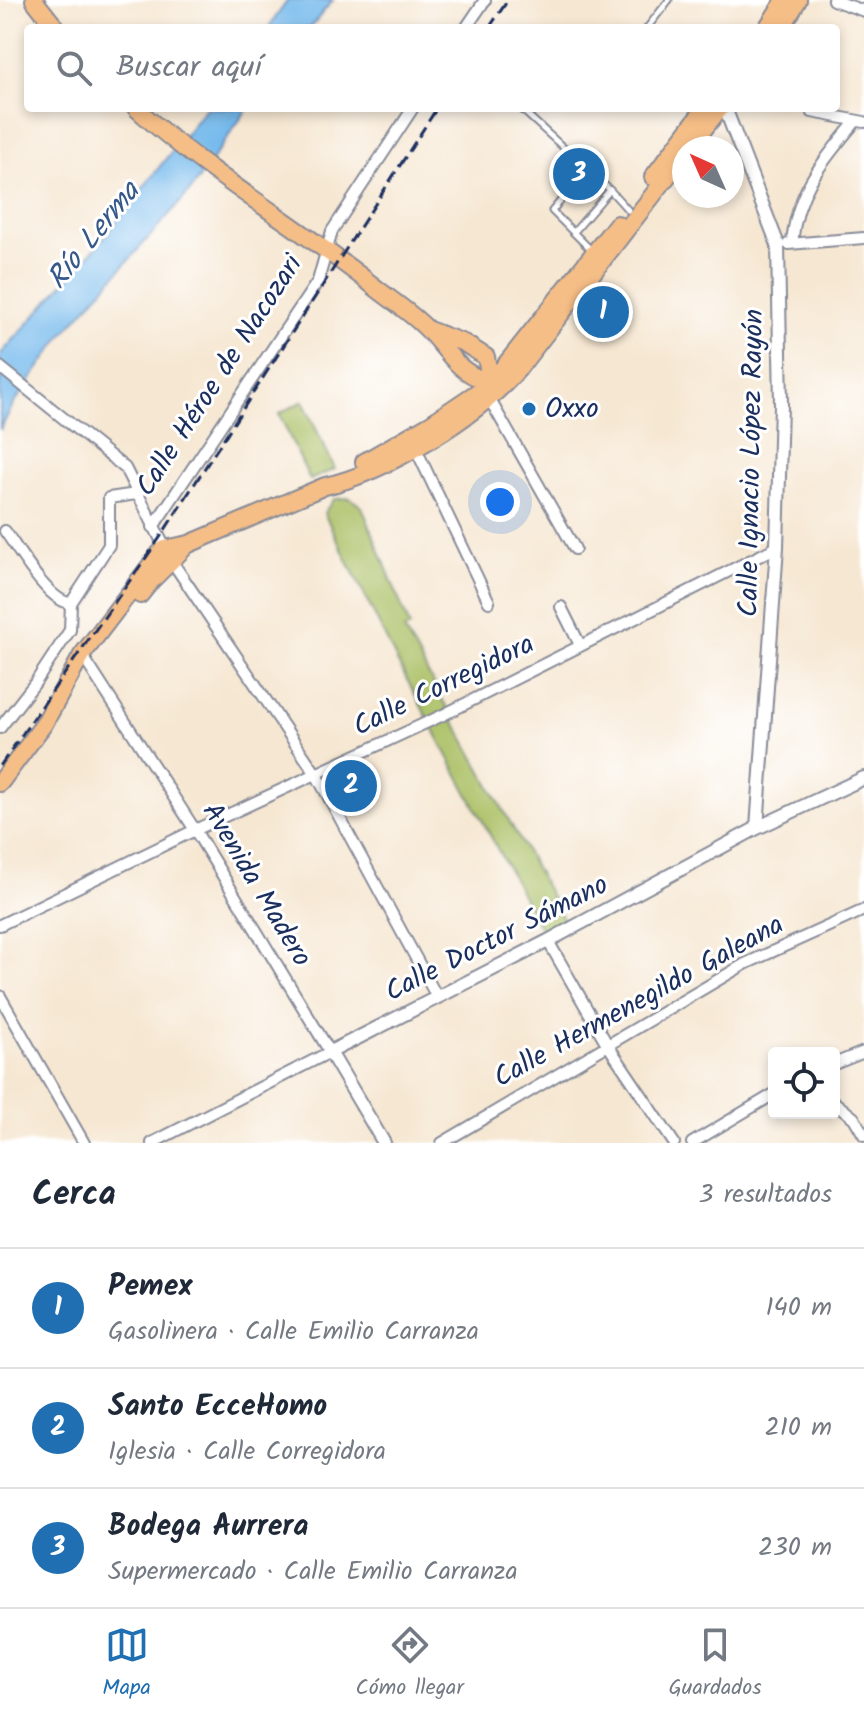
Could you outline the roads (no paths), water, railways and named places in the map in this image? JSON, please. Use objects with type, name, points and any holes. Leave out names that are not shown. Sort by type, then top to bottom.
[{"type":"main road","points":[[34,0],[53,24]]},
{"type":"main road","points":[[770,24],[785,0]]},
{"type":"main road","points":[[784,24],[798,0]]},
{"type":"main road","points":[[140,112],[428,329],[453,361],[495,391]]},
{"type":"main road","points":[[0,783],[44,724],[85,659],[151,581],[168,555],[325,486],[459,405],[495,391],[512,356],[702,112]]},
{"type":"main road","points":[[699,136],[720,112]]},
{"type":"main road","points":[[325,486],[349,481],[415,447],[495,391],[672,170]]},
{"type":"main road","points":[[428,329],[464,343],[486,357],[505,359],[512,356]]},
{"type":"main road","points":[[486,357],[495,391]]},
{"type":"main road","points":[[453,361],[461,382],[459,405]]},
{"type":"street","points":[[469,24],[485,0]]},
{"type":"street","points":[[833,0],[864,11]]},
{"type":"street","name":"Calle Héroe de Nacozari","points":[[153,527],[318,281],[332,231],[410,112]]},
{"type":"street","name":"Calle Ignacio López Rayón","points":[[725,112],[778,245],[781,405],[777,547],[757,828]]},
{"type":"street","points":[[812,112],[860,121]]},
{"type":"street","points":[[792,243],[795,214],[818,167],[860,121]]},
{"type":"street","points":[[778,245],[864,238]]},
{"type":"street","points":[[0,367],[125,468],[168,555],[316,774],[437,997]]},
{"type":"street","points":[[495,391],[575,549]]},
{"type":"street","points":[[415,447],[489,602]]},
{"type":"street","points":[[0,728],[70,630],[71,603],[109,545],[109,498],[136,494]]},
{"type":"street","points":[[5,531],[58,600],[71,603]]},
{"type":"street","name":"Calle Corregidora","points":[[0,925],[443,715],[777,547]]},
{"type":"street","points":[[561,607],[580,645]]},
{"type":"street","name":"Avenida Madero","points":[[85,659],[195,830],[384,1143]]},
{"type":"street","name":"Calle Doctor Sámano","points":[[152,1143],[548,941],[757,828],[864,778]]},
{"type":"street","name":"Calle Hermenegildo Galeana","points":[[442,1143],[745,964],[864,910]]},
{"type":"street","points":[[548,941],[607,1044],[673,1142]]},
{"type":"street","points":[[0,996],[84,1143]]},
{"type":"street","points":[[840,1062],[864,1052]]},
{"type":"street","points":[[692,1143],[768,1098]]},
{"type":"street","points":[[840,1107],[854,1118],[864,1135]]},
{"type":"lane","points":[[650,24],[669,0]]},
{"type":"lane","points":[[524,112],[628,210]]},
{"type":"lane","points":[[587,169],[552,211],[594,252]]},
{"type":"lane","points":[[574,232],[610,190]]},
{"type":"water","points":[[288,0],[333,0],[313,24],[271,24]]},
{"type":"water","points":[[203,112],[245,112],[191,190],[64,333],[13,405],[0,430],[0,355],[97,246]]},
{"type":"railway","points":[[492,24],[508,0]]},
{"type":"railway","points":[[0,766],[159,539],[434,112]]},
{"type":"place","name":"Bodega Aurrera","points":[[579,174]]},
{"type":"place","name":"Pemex","points":[[603,312]]},
{"type":"place","name":"Oxxo","points":[[529,409]]},
{"type":"place","name":"Santo EcceHomo","points":[[351,786]]},
{"type":"water label","name":"Río Lerma","points":[[94,236]]}]
